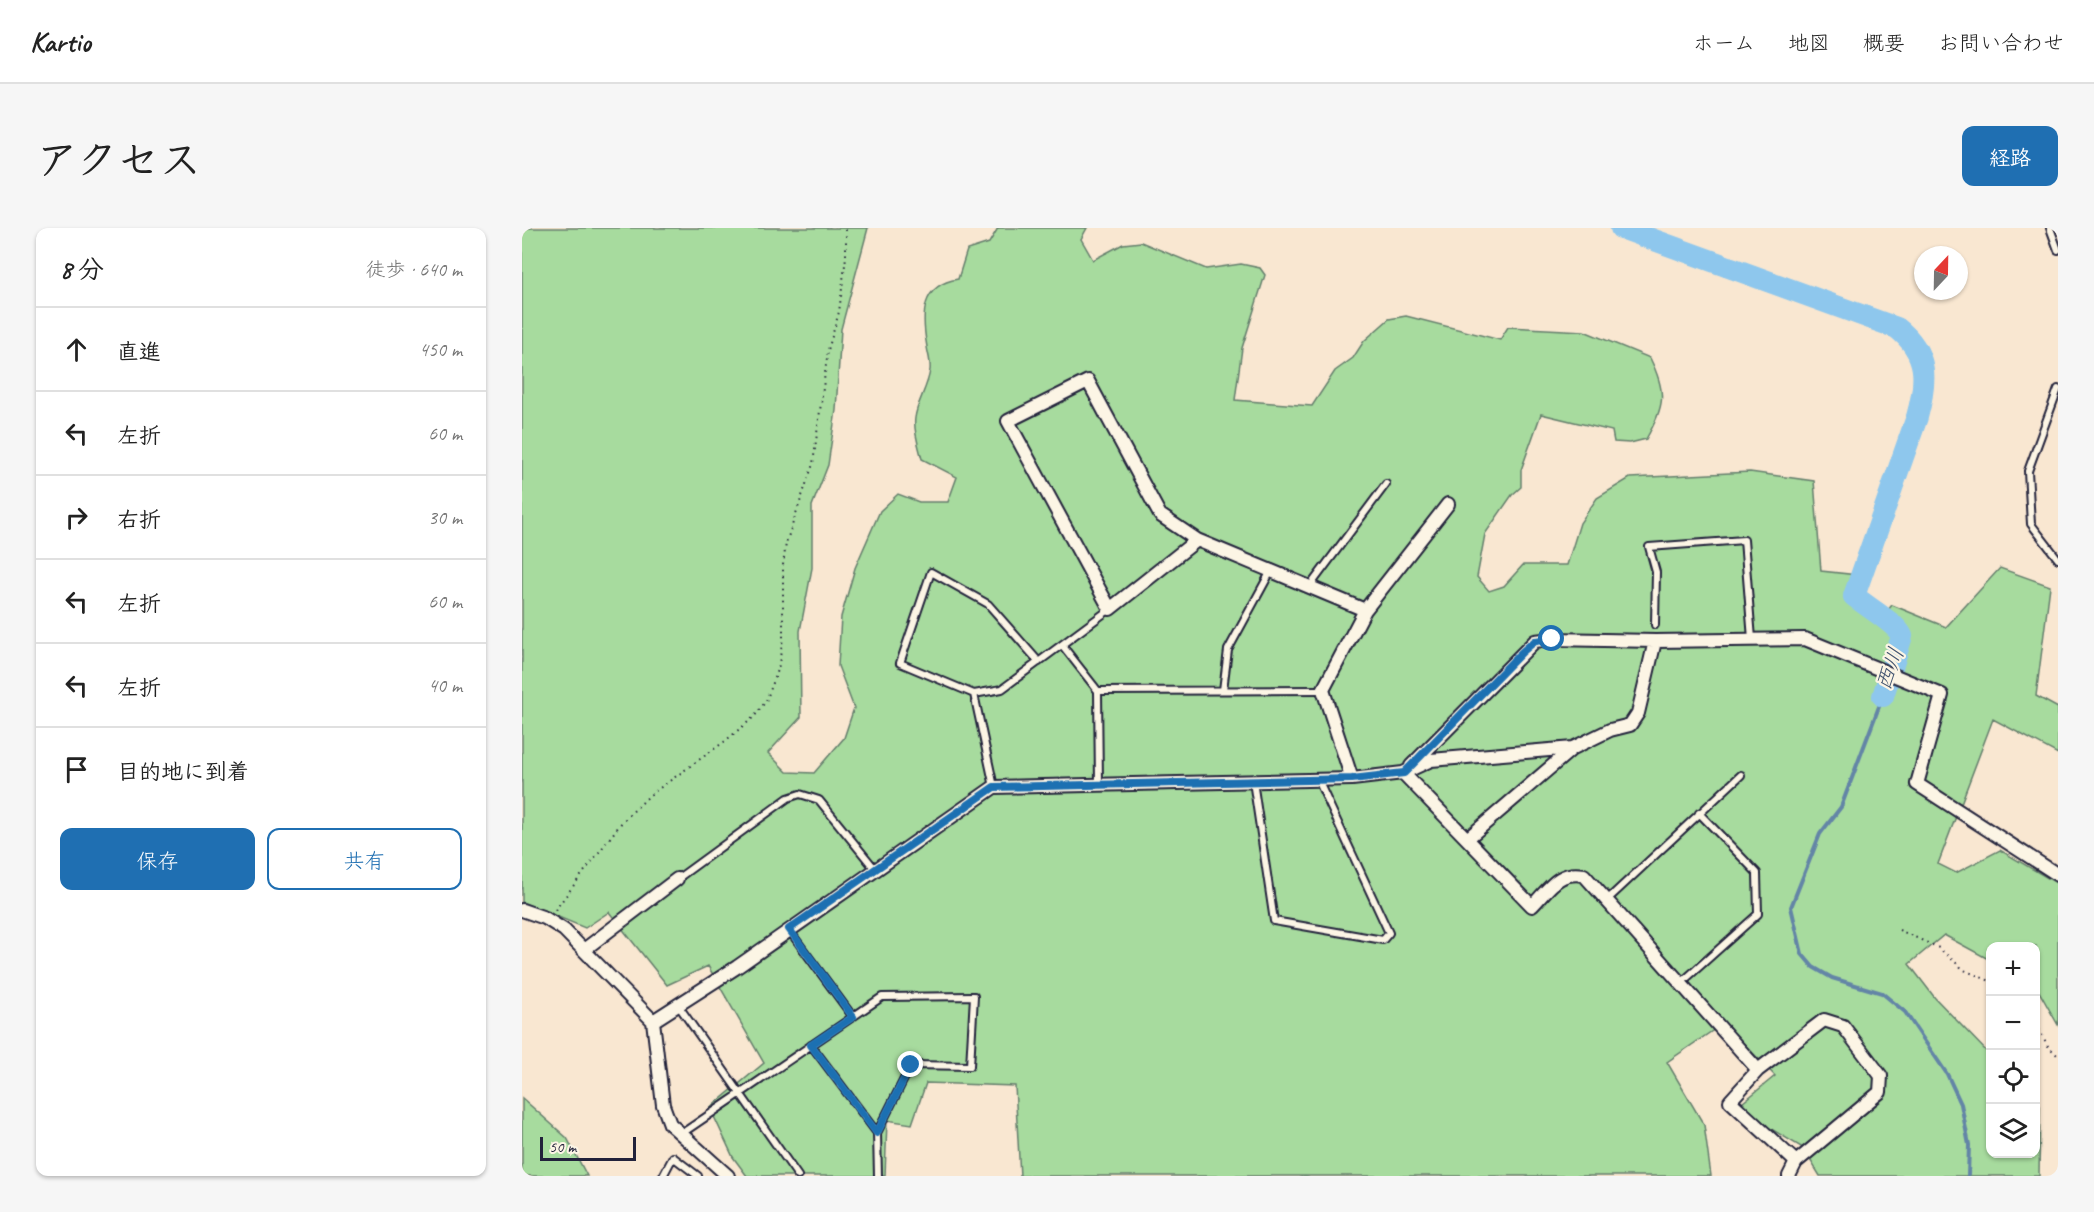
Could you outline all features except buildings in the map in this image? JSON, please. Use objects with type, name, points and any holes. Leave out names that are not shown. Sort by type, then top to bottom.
[{"type":"street","points":[[1197,540],[1110,609],[1008,421],[1088,381],[1160,515],[1197,540],[1365,610]]},
{"type":"street","points":[[1352,779],[1323,690],[1365,610],[1448,504]]},
{"type":"street","points":[[1404,773],[1535,641],[1552,639],[1655,642],[1805,639],[1942,695],[1917,784],[2058,875]]},
{"type":"street","points":[[1467,839],[1573,748],[1610,730],[1630,725],[1638,713],[1655,642]]},
{"type":"street","points":[[653,1021],[994,787],[1352,779],[1404,773],[1431,760],[1573,748]]},
{"type":"street","points":[[1404,773],[1532,906],[1563,875],[1573,873],[1584,875],[1758,1070]]},
{"type":"street","points":[[585,949],[676,879]]},
{"type":"street","points":[[522,910],[545,918],[564,930],[653,1021],[663,1105],[670,1124],[728,1176]]},
{"type":"street","points":[[1789,1176],[1796,1162],[1880,1092],[1881,1076],[1843,1026],[1824,1020],[1758,1070],[1730,1101],[1796,1162]]},
{"type":"lane","points":[[2049,228],[2058,250]]},
{"type":"lane","points":[[2058,389],[2028,471],[2031,524],[2058,559]]},
{"type":"lane","points":[[1310,587],[1386,484]]},
{"type":"lane","points":[[1655,625],[1656,572],[1649,547],[1744,540],[1752,640]]},
{"type":"lane","points":[[1223,690],[1228,650],[1271,571]]},
{"type":"lane","points":[[1039,662],[988,604],[932,572],[900,663],[974,694],[1002,689],[1039,662],[1062,645],[1110,609]]},
{"type":"lane","points":[[1062,645],[1098,691],[1099,784]]},
{"type":"lane","points":[[1098,691],[1323,690]]},
{"type":"lane","points":[[974,694],[994,787]]},
{"type":"lane","points":[[1607,900],[1741,775]]},
{"type":"lane","points":[[1253,781],[1274,921],[1383,940],[1389,933],[1318,780]]},
{"type":"lane","points":[[676,879],[789,798],[800,794],[819,800],[875,869]]},
{"type":"lane","points":[[1681,983],[1758,914],[1757,873],[1700,813]]},
{"type":"lane","points":[[789,929],[853,1017]]},
{"type":"lane","points":[[680,1134],[882,997],[974,996],[969,1066],[911,1065],[877,1133],[878,1176]]},
{"type":"lane","points":[[678,1005],[798,1176]]},
{"type":"lane","points":[[811,1045],[877,1133]]},
{"type":"lane","points":[[663,1176],[673,1157],[698,1176]]},
{"type":"path","points":[[545,918],[560,905],[622,822],[650,795],[724,742],[754,717],[766,701],[778,670],[783,638],[783,565],[786,543],[813,464],[828,350],[838,312],[846,257],[846,228]]},
{"type":"path","points":[[1899,930],[1939,948],[1964,970],[1986,979]]},
{"type":"path","points":[[2040,1031],[2048,1046],[2058,1056]]},
{"type":"green space","points":[[522,228],[868,228],[841,329],[836,410],[828,465],[812,506],[812,568],[800,631],[801,717],[768,753],[787,772],[814,773],[844,738],[854,708],[838,666],[841,617],[855,568],[880,511],[898,494],[919,502],[948,502],[957,477],[922,459],[915,428],[916,412],[930,370],[924,313],[930,294],[946,282],[958,279],[967,250],[989,243],[998,228],[1087,228],[1081,239],[1093,260],[1123,244],[1141,242],[1206,269],[1241,264],[1260,268],[1265,275],[1242,348],[1235,400],[1312,406],[1335,371],[1353,358],[1364,341],[1389,319],[1406,316],[1500,340],[1508,327],[1584,331],[1650,358],[1659,381],[1662,399],[1657,417],[1646,439],[1630,443],[1614,442],[1612,431],[1541,414],[1521,470],[1521,487],[1512,495],[1485,534],[1477,577],[1489,591],[1504,586],[1523,565],[1567,565],[1580,523],[1597,498],[1630,478],[1750,472],[1814,481],[1821,571],[1867,576],[1860,595],[1885,614],[1892,605],[1946,627],[2000,568],[2050,586],[2036,696],[2058,708],[2058,754],[1993,719],[1938,864],[1956,873],[2000,850],[2058,884],[2058,1025],[2040,993],[2040,942],[1986,942],[1986,958],[1944,935],[1909,964],[1935,998],[1986,1051],[1986,1158],[2039,1158],[2039,1176],[1820,1176],[1803,1148],[1736,1108],[1775,1076],[1724,1023],[1667,1062],[1704,1125],[1711,1176],[1020,1176],[1015,1086],[926,1083],[912,1124],[887,1120],[885,1176],[747,1176],[733,1157],[710,1108],[764,1063],[708,966],[667,985],[609,912],[585,928],[522,902]]},
{"type":"green space","points":[[522,1098],[567,1138],[587,1176],[522,1176]]},
{"type":"waterway","name":"西川","points":[[1621,228],[1897,328],[1915,347],[1923,368],[1924,380],[1917,417],[1854,596],[1888,621],[1902,636],[1883,696]]},
{"type":"waterway","name":"西川","points":[[1883,696],[1841,807],[1820,834],[1791,907],[1802,954],[1813,967],[1832,978],[1882,993],[1905,1012],[1947,1074],[1961,1104],[1969,1145],[1968,1176]]},
{"type":"route","points":[[911,1065],[877,1133],[811,1045],[853,1017],[789,929],[994,787],[1352,779],[1404,773],[1522,652],[1535,641],[1552,639]]}]
